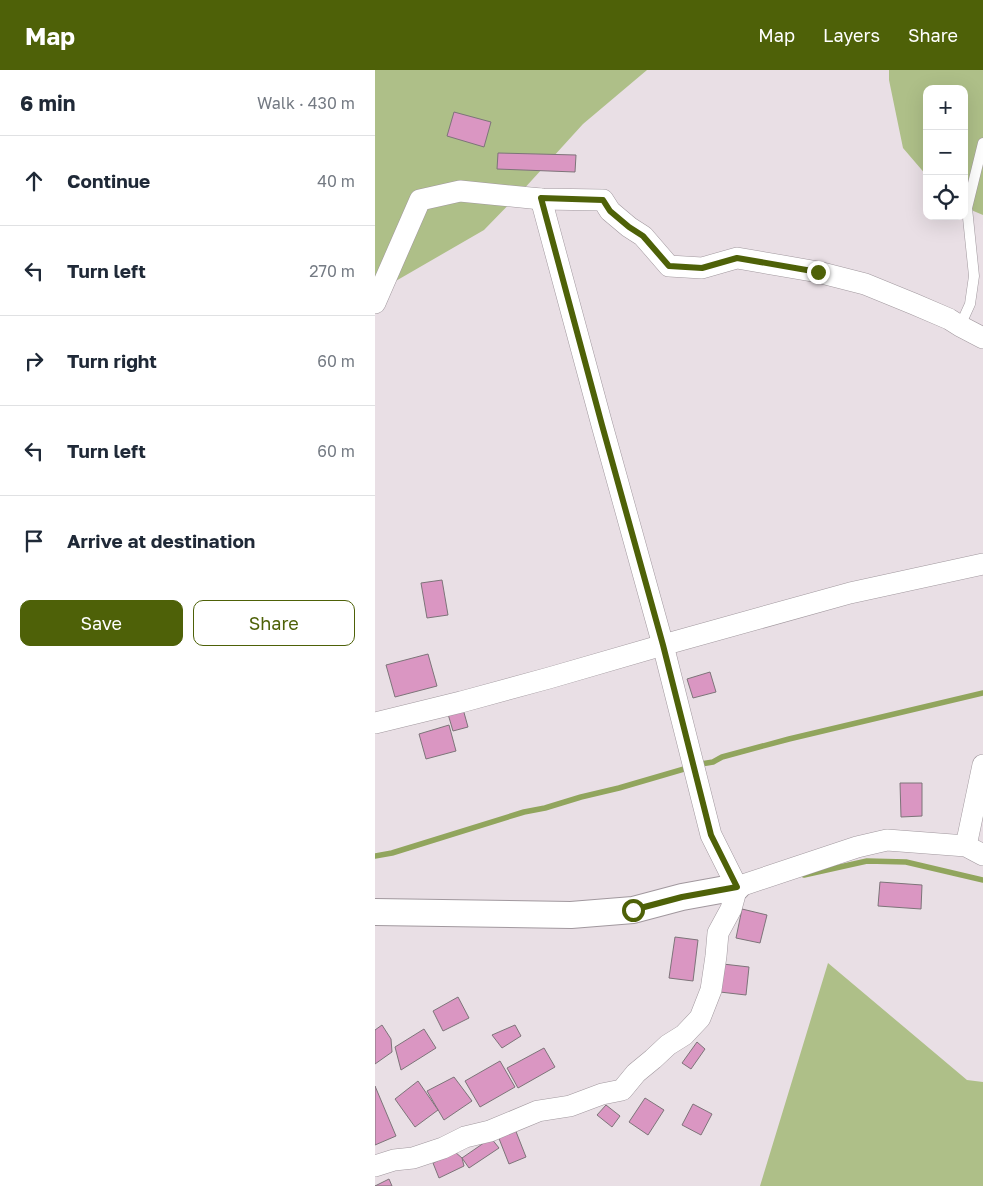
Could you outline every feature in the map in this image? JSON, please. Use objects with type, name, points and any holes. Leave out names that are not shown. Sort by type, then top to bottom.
[{"type":"street","points":[[375,303],[420,200],[460,191],[541,198],[603,200],[610,211],[643,236],[669,266],[702,268],[737,258],[818,272],[865,284],[949,319],[983,338]]},
{"type":"street","points":[[375,1166],[394,1160],[413,1158],[443,1148],[465,1137],[490,1131],[538,1111],[570,1106],[602,1094],[622,1090],[636,1073],[668,1045],[684,1036],[700,1018],[711,990],[717,933],[731,909],[737,887],[711,835],[663,645],[541,198]]},
{"type":"street","points":[[375,723],[549,678],[850,592],[983,564]]},
{"type":"street","points":[[375,912],[571,915],[633,910],[682,897],[737,887],[857,847],[887,840],[975,851],[983,765]]},
{"type":"lane","points":[[960,326],[970,304],[974,276],[967,208],[983,143]]},
{"type":"green space","points":[[375,70],[647,70],[583,124],[484,230],[375,293]]},
{"type":"green space","points":[[889,70],[983,70],[983,215],[968,209],[968,85],[923,85],[923,171],[903,148],[889,80]]},
{"type":"green space","points":[[828,963],[967,1080],[983,1082],[983,1186],[760,1186]]},
{"type":"building","points":[[454,112],[491,122],[484,147],[447,136]]},
{"type":"building","points":[[498,153],[576,155],[575,172],[497,169]]},
{"type":"building","points":[[442,580],[448,615],[427,618],[421,583]]},
{"type":"building","points":[[428,654],[437,686],[395,697],[386,665]]},
{"type":"building","points":[[710,672],[716,692],[693,698],[687,679]]},
{"type":"building","points":[[463,709],[468,727],[453,731],[448,714]]},
{"type":"building","points":[[449,725],[456,751],[426,759],[419,734]]},
{"type":"building","points":[[900,783],[922,783],[922,816],[901,817]]},
{"type":"building","points":[[880,882],[922,885],[921,909],[878,906]]},
{"type":"building","points":[[742,909],[767,915],[760,943],[736,938]]},
{"type":"building","points":[[675,937],[698,940],[693,981],[669,978]]},
{"type":"building","points":[[723,964],[749,967],[746,995],[720,992]]},
{"type":"building","points":[[458,997],[469,1018],[443,1031],[433,1011]]},
{"type":"building","points":[[382,1025],[391,1039],[392,1052],[375,1064],[375,1030]]},
{"type":"building","points":[[515,1025],[521,1036],[502,1048],[492,1035]]},
{"type":"building","points":[[424,1029],[436,1048],[401,1070],[395,1047]]},
{"type":"building","points":[[697,1042],[705,1049],[691,1069],[682,1063]]},
{"type":"building","points":[[544,1048],[555,1067],[518,1088],[507,1068]]},
{"type":"building","points":[[500,1061],[515,1087],[480,1107],[465,1081]]},
{"type":"building","points":[[454,1077],[472,1101],[444,1120],[427,1091]]},
{"type":"building","points":[[418,1081],[438,1110],[415,1127],[395,1099]]},
{"type":"building","points":[[375,1086],[396,1136],[375,1145]]},
{"type":"building","points":[[645,1098],[664,1110],[648,1135],[629,1122]]},
{"type":"building","points":[[693,1104],[712,1114],[701,1135],[682,1125]]},
{"type":"building","points":[[606,1105],[620,1116],[612,1127],[597,1115]]},
{"type":"building","points":[[515,1129],[526,1157],[509,1164],[498,1136]]},
{"type":"building","points":[[491,1138],[499,1148],[469,1168],[462,1158]]},
{"type":"building","points":[[455,1152],[462,1158],[464,1166],[439,1178],[433,1163]]},
{"type":"building","points":[[389,1179],[392,1186],[375,1186]]},
{"type":"waterway","points":[[375,856],[392,853],[524,812],[619,788],[789,739],[983,693]]},
{"type":"waterway","points":[[804,875],[867,861],[906,862],[983,880]]},
{"type":"route","points":[[633,910],[682,897],[737,887],[711,835],[663,645],[541,198],[603,200],[610,211],[643,236],[669,266],[702,268],[737,258],[818,272]]}]
